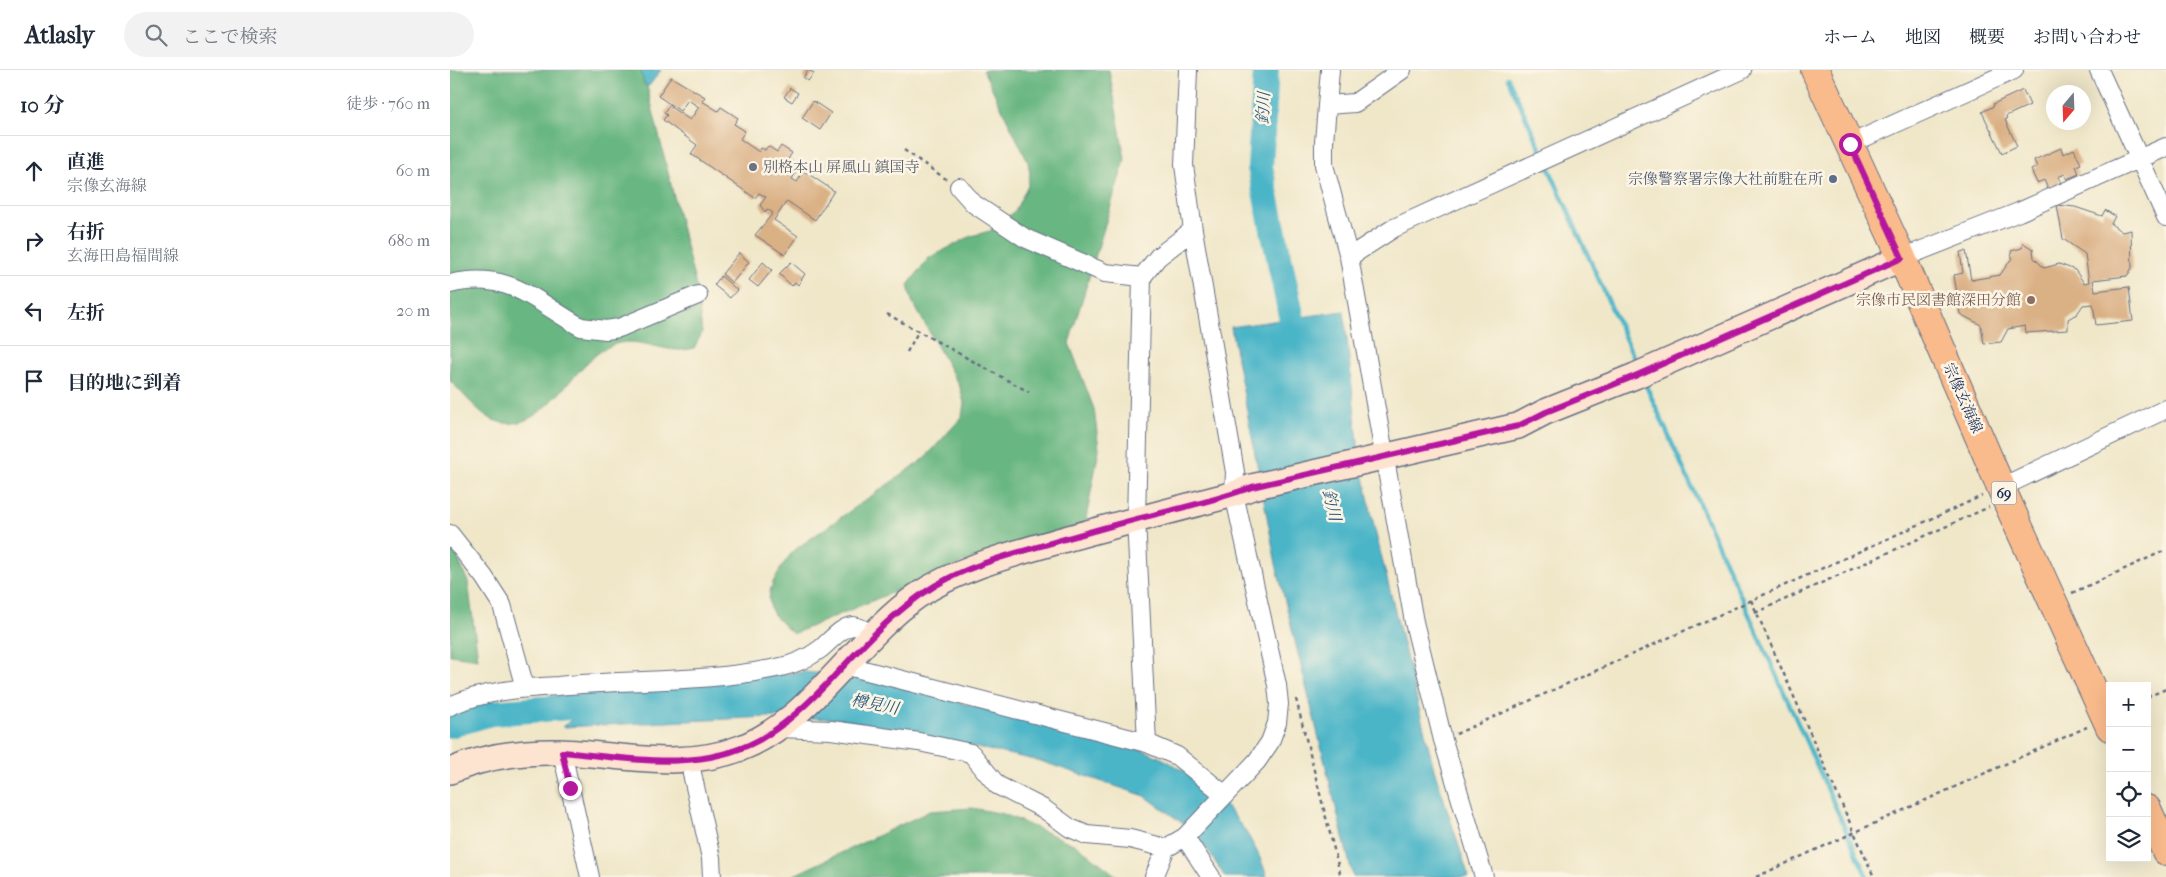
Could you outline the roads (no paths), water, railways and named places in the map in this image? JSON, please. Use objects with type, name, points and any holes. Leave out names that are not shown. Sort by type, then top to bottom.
[{"type":"main road","name":"宗像玄海線","points":[[1815,70],[1902,258],[2004,493],[2106,719]]},
{"type":"main road","points":[[450,771],[497,756],[562,752],[662,761],[689,760],[740,748],[783,724],[874,635],[918,596],[949,578],[1021,551],[1234,494],[1252,487],[1518,426],[1546,412],[1635,376],[1902,258]]},
{"type":"main road","points":[[2150,817],[2166,851]]},
{"type":"street","points":[[1154,877],[1166,848],[1185,837],[1257,761],[1270,742],[1277,723],[1279,704],[1277,684],[1234,494],[1235,472],[1193,230],[1184,165],[1188,70]]},
{"type":"street","points":[[1330,70],[1324,165],[1349,257],[1377,457],[1443,740],[1484,877]]},
{"type":"street","points":[[1327,105],[1355,104],[1402,70]]},
{"type":"street","points":[[1349,257],[1394,228],[1742,70]]},
{"type":"street","points":[[1850,144],[2014,70]]},
{"type":"street","points":[[2099,70],[2166,217]]},
{"type":"street","points":[[1902,258],[2019,212],[2166,147]]},
{"type":"street","points":[[959,187],[974,204],[1025,238],[1105,273],[1142,277]]},
{"type":"street","points":[[1147,743],[1136,519],[1142,277],[1158,257],[1193,230]]},
{"type":"street","points":[[450,284],[472,279],[493,280],[509,285],[581,327],[592,330],[620,328],[698,295]]},
{"type":"street","points":[[2004,493],[2132,423],[2165,412]]},
{"type":"street","points":[[450,534],[484,577],[502,605],[525,688]]},
{"type":"street","points":[[450,706],[492,693],[525,688],[619,681],[700,680],[750,672],[797,663],[818,651],[846,628],[855,626],[874,635]]},
{"type":"street","points":[[841,669],[1147,743],[1177,756],[1221,799]]},
{"type":"street","points":[[783,724],[919,742],[971,753],[997,785],[1044,810],[1070,828],[1087,835],[1130,839],[1166,848]]},
{"type":"street","points":[[562,752],[590,877]]},
{"type":"street","points":[[689,760],[711,858],[712,877]]},
{"type":"street","points":[[1185,837],[1211,877]]},
{"type":"water","points":[[641,70],[661,70],[649,86],[644,84]]},
{"type":"water","points":[[1344,311],[1359,453],[1374,526],[1434,769],[1469,877],[1353,877],[1276,564],[1231,327]]},
{"type":"water","points":[[804,672],[863,677],[1145,751],[1185,772],[1220,801],[1248,836],[1259,856],[1267,877],[1225,877],[1205,846],[1181,822],[1145,796],[1040,761],[842,719],[769,717],[563,727],[607,688]]},
{"type":"waterway","name":"釣川","points":[[1266,70],[1260,167],[1299,353]]},
{"type":"waterway","points":[[1508,78],[1544,157]]},
{"type":"waterway","points":[[1547,164],[1638,367]]},
{"type":"waterway","points":[[1644,381],[1867,877]]},
{"type":"waterway","name":"樽見川","points":[[450,725],[491,713],[622,703]]},
{"type":"place","name":"別格本山 屏風山 鎮国寺","points":[[753,167]]},
{"type":"place","name":"宗像警察署宗像大社前駐在所","points":[[1833,179]]},
{"type":"place","name":"宗像市民図書館深田分館","points":[[2031,300]]}]
